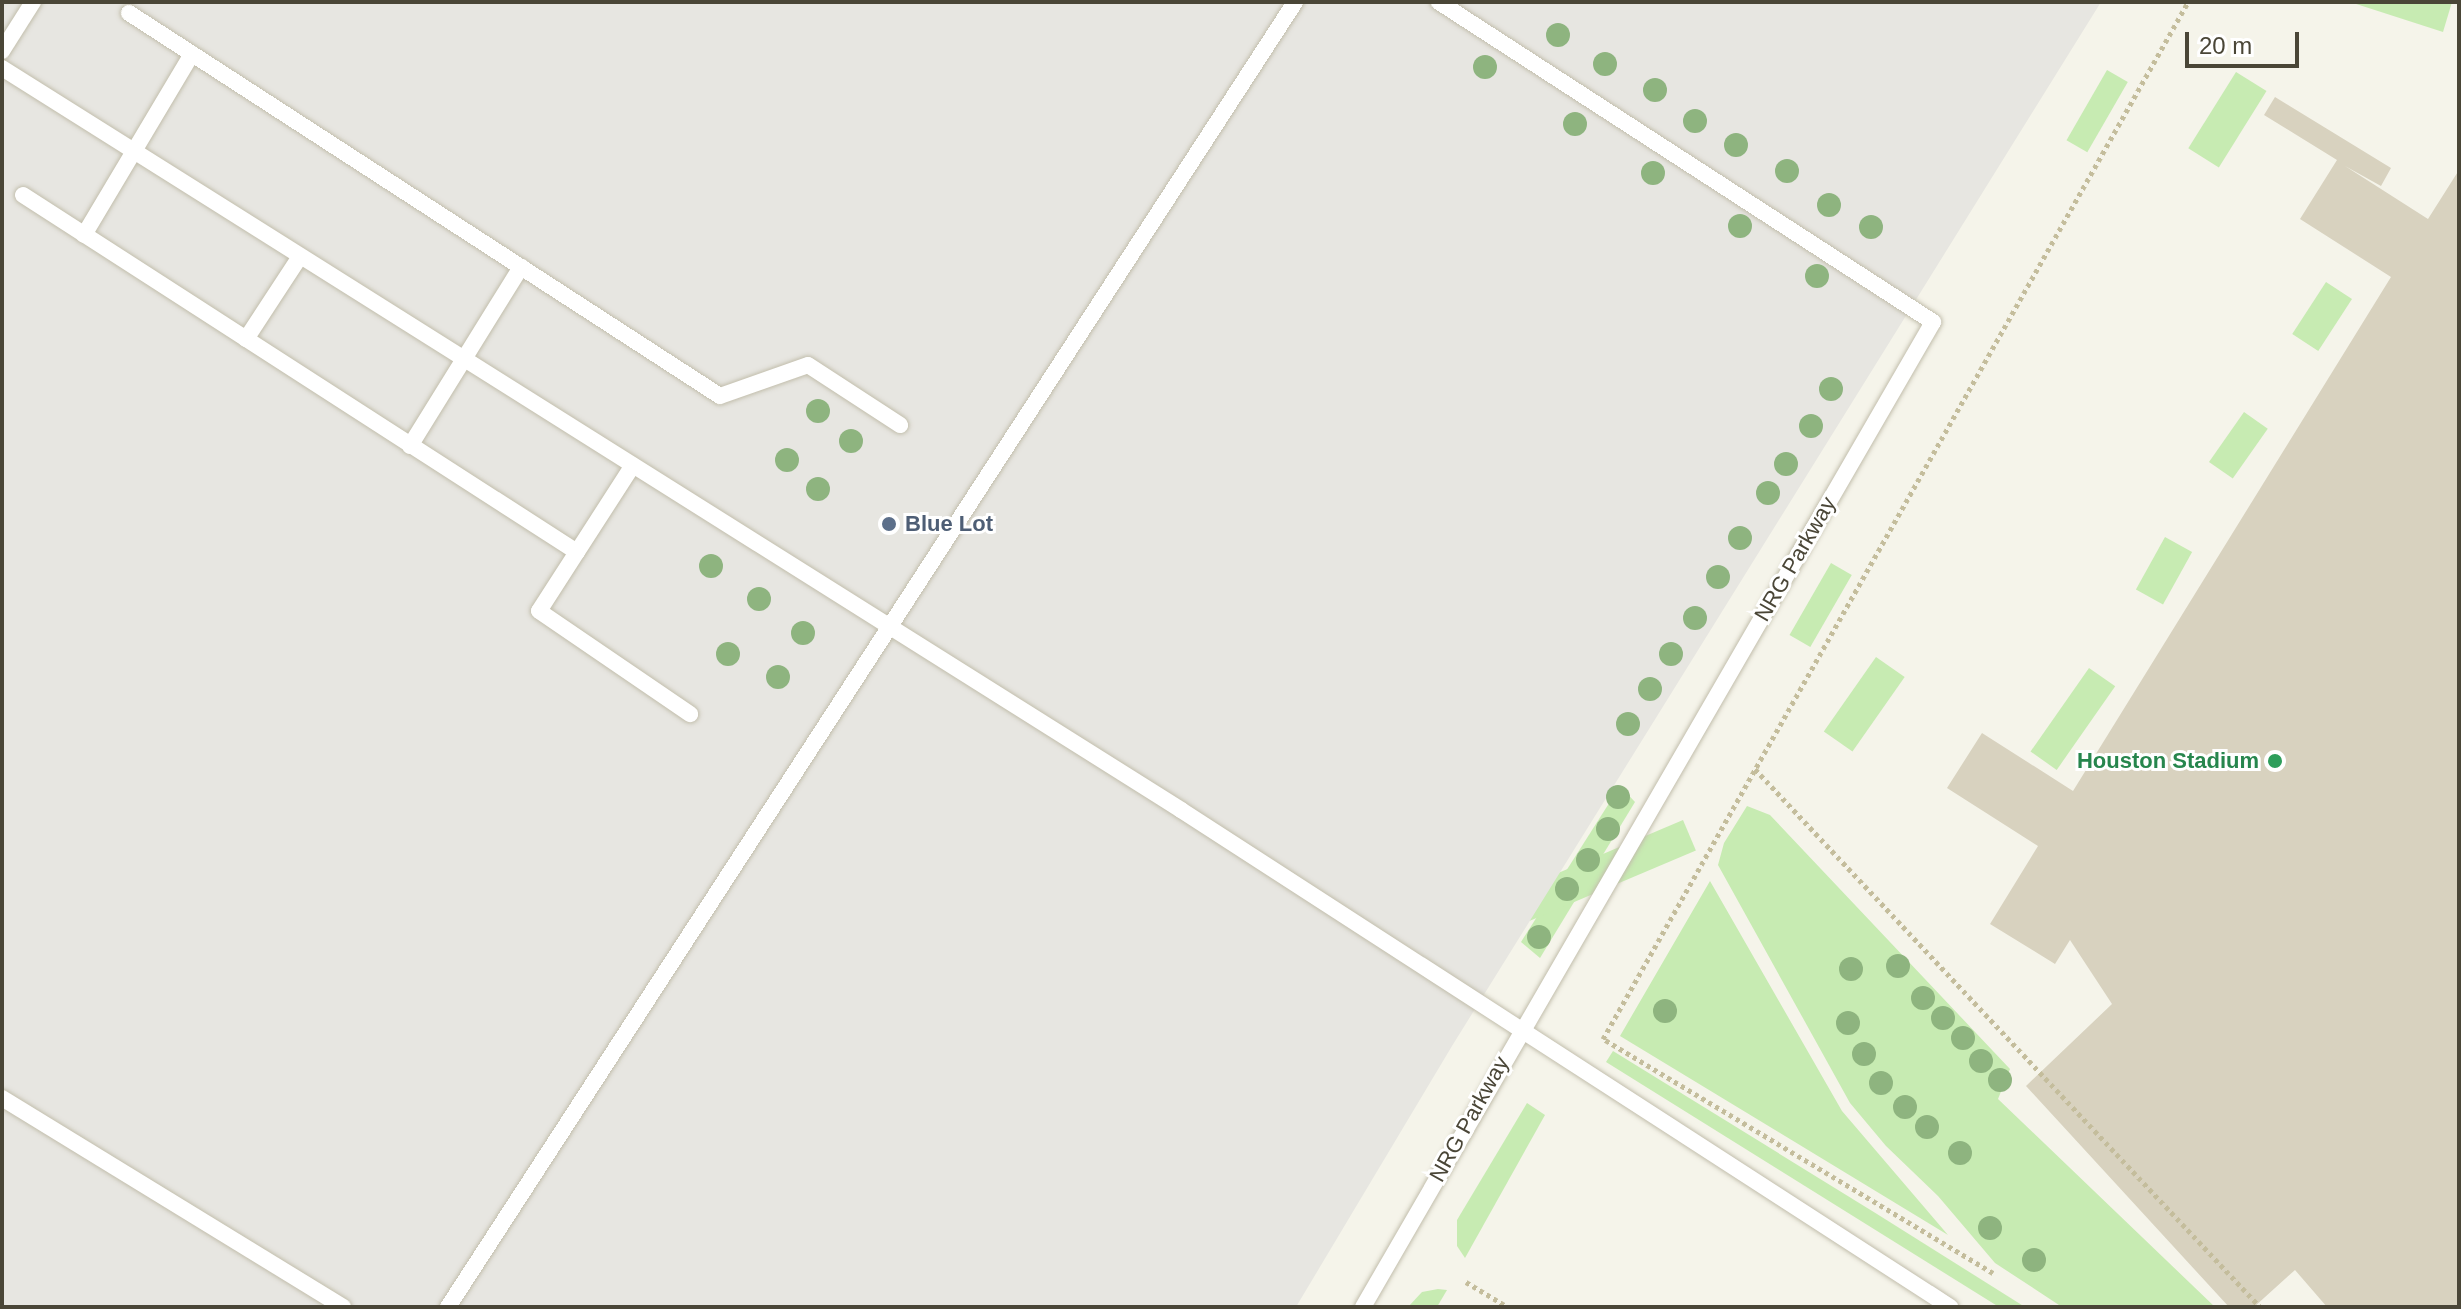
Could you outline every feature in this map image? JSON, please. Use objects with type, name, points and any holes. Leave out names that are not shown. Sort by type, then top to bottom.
[{"type":"lane","points":[[2,51],[33,2]]},
{"type":"lane","points":[[448,1307],[1295,2]]},
{"type":"lane","name":"NRG Parkway","points":[[1363,1307],[1518,1032],[1933,322],[1439,2]]},
{"type":"lane","points":[[129,13],[720,396],[808,365],[900,425]]},
{"type":"lane","points":[[84,235],[137,153],[192,54]]},
{"type":"lane","points":[[2,68],[1380,937],[1518,1032],[1950,1307]]},
{"type":"lane","points":[[23,195],[577,552]]},
{"type":"lane","points":[[246,339],[299,258]]},
{"type":"lane","points":[[410,446],[521,267]]},
{"type":"lane","points":[[633,465],[539,611],[690,714]]},
{"type":"lane","points":[[2,1098],[343,1307]]},
{"type":"path","points":[[1993,1273],[1603,1039],[2188,2]]},
{"type":"path","points":[[1755,769],[2260,1307]]},
{"type":"path","points":[[1466,1282],[1508,1307]]},
{"type":"green space","points":[[2350,2],[2452,2],[2443,32]]},
{"type":"green space","points":[[2107,70],[2128,82],[2087,152],[2066,140]]},
{"type":"green space","points":[[2236,72],[2267,91],[2219,167],[2188,148]]},
{"type":"green space","points":[[2326,282],[2352,299],[2318,351],[2292,334]]},
{"type":"green space","points":[[2244,412],[2268,429],[2233,479],[2209,462]]},
{"type":"green space","points":[[2165,537],[2192,552],[2163,605],[2136,589]]},
{"type":"green space","points":[[1831,563],[1852,575],[1810,647],[1790,635]]},
{"type":"green space","points":[[1876,657],[1905,677],[1852,752],[1824,732]]},
{"type":"green space","points":[[2089,668],[2115,686],[2057,770],[2030,752]]},
{"type":"green space","points":[[1620,786],[1635,802],[1540,958],[1521,942]]},
{"type":"green space","points":[[1747,806],[1770,815],[2010,1069],[1998,1099],[2215,1307],[2062,1307],[1995,1263],[1938,1196],[1886,1146],[1850,1103],[1718,865],[1724,843]]},
{"type":"green space","points":[[1683,820],[1696,850],[1500,934],[1487,903]]},
{"type":"green space","points":[[1710,881],[1842,1111],[1948,1235],[1620,1036]]},
{"type":"green space","points":[[1613,1051],[2025,1307],[1999,1307],[1606,1062]]},
{"type":"green space","points":[[1527,1103],[1545,1115],[1465,1258],[1457,1246],[1457,1220]]},
{"type":"green space","points":[[1447,1290],[1437,1307],[1408,1307],[1422,1292]]},
{"type":"shaded area","name":"Blue Lot","points":[[2,2],[2101,2],[1452,1046],[1296,1307],[2,1307]]},
{"type":"building","name":"Houston Stadium","points":[[2275,97],[2391,168],[2381,186],[2345,166],[2428,219],[2459,170],[2459,1307],[2327,1307],[2295,1270],[2254,1307],[2229,1307],[2026,1086],[2112,1004],[2070,940],[2055,964],[1990,924],[2038,846],[1947,788],[1982,733],[2073,791],[2391,277],[2300,219],[2337,160],[2264,115]]},
{"type":"place","name":"Blue Lot","points":[[889,524]]},
{"type":"place","name":"Houston Stadium","points":[[2275,761]]}]
